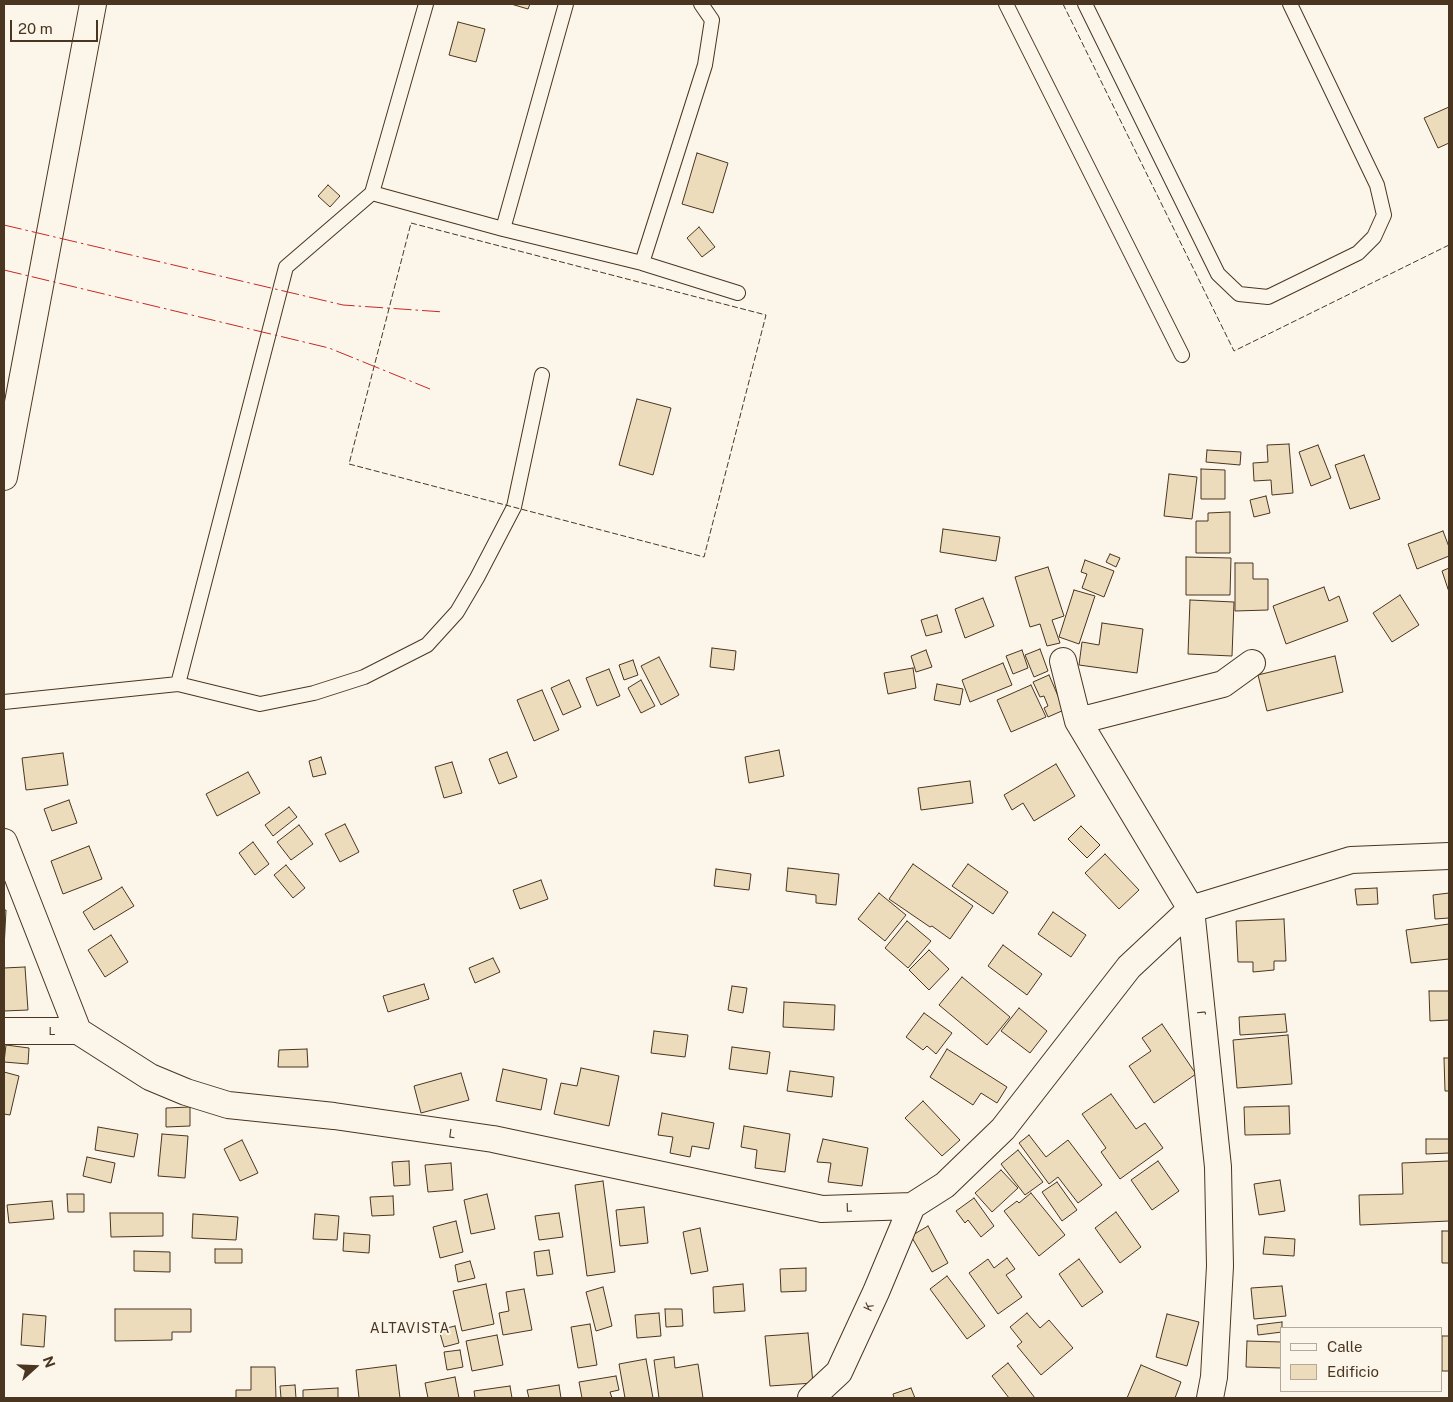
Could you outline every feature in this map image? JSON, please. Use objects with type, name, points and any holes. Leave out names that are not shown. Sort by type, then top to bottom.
[{"type":"street","points":[[4,477],[98,7]]},
{"type":"street","name":"J","points":[[1063,661],[1078,721],[1192,909],[1218,1166],[1220,1266],[1214,1377],[1210,1398]]},
{"type":"street","points":[[1078,721],[1223,684],[1252,663]]},
{"type":"street","points":[[4,842],[78,1031]]},
{"type":"street","points":[[912,1206],[945,1185],[1003,1129],[1130,967],[1192,909],[1351,860],[1449,856]]},
{"type":"street","name":"L","points":[[4,1031],[78,1031],[150,1077],[186,1092],[228,1105],[334,1116],[492,1140],[822,1208],[912,1206]]},
{"type":"street","name":"K","points":[[811,1398],[839,1372],[876,1292],[912,1206]]},
{"type":"lane","points":[[178,684],[286,267],[372,193],[426,4]]},
{"type":"lane","points":[[503,229],[566,4]]},
{"type":"lane","points":[[642,263],[705,65],[712,20],[701,4]]},
{"type":"lane","points":[[1006,4],[1182,355]]},
{"type":"lane","points":[[1085,4],[1218,274],[1239,294],[1268,297],[1358,253],[1374,237],[1384,214],[1377,185],[1290,4]]},
{"type":"lane","points":[[372,193],[503,229],[642,263],[738,293]]},
{"type":"lane","points":[[4,702],[178,684],[260,704],[314,693],[364,677],[427,645],[457,612],[514,507],[542,375]]},
{"type":"building","points":[[511,4],[530,4],[528,9]]},
{"type":"building","points":[[458,22],[485,29],[476,62],[449,55]]},
{"type":"building","points":[[1449,107],[1449,143],[1438,148],[1424,118]]},
{"type":"building","points":[[697,153],[728,163],[713,213],[682,204]]},
{"type":"building","points":[[328,185],[340,196],[330,207],[318,196]]},
{"type":"building","points":[[699,227],[715,247],[702,257],[687,238]]},
{"type":"building","points":[[637,399],[671,408],[653,475],[619,465]]},
{"type":"building","points":[[1289,444],[1293,493],[1272,495],[1271,480],[1254,481],[1253,463],[1268,462],[1267,445]]},
{"type":"building","points":[[1318,445],[1331,478],[1311,486],[1299,452]]},
{"type":"building","points":[[1207,450],[1241,452],[1240,465],[1206,462]]},
{"type":"building","points":[[1364,455],[1380,499],[1350,509],[1335,465]]},
{"type":"building","points":[[1201,469],[1225,470],[1225,499],[1201,499]]},
{"type":"building","points":[[1169,474],[1197,477],[1192,519],[1164,516]]},
{"type":"building","points":[[1266,496],[1270,513],[1254,517],[1250,500]]},
{"type":"building","points":[[1230,512],[1230,553],[1196,553],[1196,521],[1208,521],[1208,513]]},
{"type":"building","points":[[943,529],[1000,537],[996,561],[940,552]]},
{"type":"building","points":[[1443,531],[1449,547],[1449,556],[1417,569],[1408,544]]},
{"type":"building","points":[[1110,554],[1120,558],[1116,567],[1106,562]]},
{"type":"building","points":[[1186,557],[1231,558],[1230,595],[1186,595]]},
{"type":"building","points":[[1085,560],[1114,571],[1104,597],[1082,588],[1087,574],[1081,572]]},
{"type":"building","points":[[1235,563],[1253,563],[1253,579],[1268,579],[1268,610],[1235,611]]},
{"type":"building","points":[[1048,567],[1064,616],[1052,620],[1060,643],[1047,646],[1040,624],[1030,627],[1015,577]]},
{"type":"building","points":[[1449,568],[1449,592],[1442,571]]},
{"type":"building","points":[[1324,587],[1329,601],[1339,596],[1348,621],[1286,644],[1273,606]]},
{"type":"building","points":[[1074,590],[1095,596],[1079,644],[1059,637]]},
{"type":"building","points":[[1400,595],[1419,625],[1392,642],[1373,613]]},
{"type":"building","points":[[983,598],[994,626],[965,638],[955,609]]},
{"type":"building","points":[[1190,600],[1234,602],[1232,656],[1188,654]]},
{"type":"building","points":[[937,615],[942,632],[926,636],[921,620]]},
{"type":"building","points":[[1102,623],[1143,629],[1137,673],[1079,665],[1082,642],[1099,645]]},
{"type":"building","points":[[712,648],[736,651],[734,670],[710,667]]},
{"type":"building","points":[[1040,649],[1048,671],[1034,677],[1025,655]]},
{"type":"building","points":[[926,650],[932,667],[916,672],[911,656]]},
{"type":"building","points":[[1022,650],[1028,668],[1013,674],[1006,656]]},
{"type":"building","points":[[1335,656],[1343,692],[1267,711],[1258,675]]},
{"type":"building","points":[[659,657],[679,695],[661,705],[641,666]]},
{"type":"building","points":[[633,660],[638,675],[624,680],[619,665]]},
{"type":"building","points":[[1003,663],[1012,685],[970,702],[962,680]]},
{"type":"building","points":[[913,668],[916,688],[888,694],[884,673]]},
{"type":"building","points":[[609,669],[620,696],[597,706],[586,678]]},
{"type":"building","points":[[1049,675],[1064,710],[1048,717],[1044,708],[1048,706],[1044,696],[1040,697],[1033,682]]},
{"type":"building","points":[[569,680],[581,707],[563,715],[551,688]]},
{"type":"building","points":[[641,680],[655,706],[641,713],[628,688]]},
{"type":"building","points":[[937,684],[963,689],[960,705],[934,700]]},
{"type":"building","points":[[1031,685],[1046,717],[1011,732],[997,700]]},
{"type":"building","points":[[542,690],[559,730],[534,741],[517,700]]},
{"type":"building","points":[[779,750],[784,776],[749,783],[745,757]]},
{"type":"building","points":[[507,752],[517,777],[499,784],[489,759]]},
{"type":"building","points":[[63,753],[68,785],[26,790],[22,758]]},
{"type":"building","points":[[321,757],[326,774],[313,777],[309,761]]},
{"type":"building","points":[[452,762],[462,793],[444,798],[435,767]]},
{"type":"building","points":[[1056,764],[1075,796],[1034,821],[1023,803],[1012,810],[1004,795]]},
{"type":"building","points":[[248,772],[260,793],[217,816],[206,794]]},
{"type":"building","points":[[970,781],[973,803],[921,810],[918,788]]},
{"type":"building","points":[[69,800],[77,823],[52,831],[44,809]]},
{"type":"building","points":[[289,807],[297,817],[273,836],[265,825]]},
{"type":"building","points":[[345,824],[359,852],[340,862],[325,834]]},
{"type":"building","points":[[299,825],[313,844],[291,860],[277,842]]},
{"type":"building","points":[[1081,826],[1100,845],[1087,858],[1068,839]]},
{"type":"building","points":[[253,842],[269,864],[255,875],[239,853]]},
{"type":"building","points":[[89,846],[102,879],[63,894],[51,861]]},
{"type":"building","points":[[1105,854],[1139,890],[1119,909],[1085,873]]},
{"type":"building","points":[[913,864],[973,906],[950,939],[889,899]]},
{"type":"building","points":[[968,864],[1008,892],[993,914],[952,886]]},
{"type":"building","points":[[286,865],[305,888],[293,898],[274,875]]},
{"type":"building","points":[[788,868],[839,874],[836,905],[816,903],[816,895],[786,891]]},
{"type":"building","points":[[716,869],[751,874],[749,890],[714,886]]},
{"type":"building","points":[[541,880],[548,899],[520,909],[513,890]]},
{"type":"building","points":[[122,887],[134,906],[94,930],[83,912]]},
{"type":"building","points":[[1377,888],[1378,904],[1357,905],[1355,889]]},
{"type":"building","points":[[879,893],[906,915],[885,941],[858,919]]},
{"type":"building","points":[[1449,893],[1449,918],[1435,919],[1433,895]]},
{"type":"building","points":[[4,910],[6,910],[4,949]]},
{"type":"building","points":[[1053,912],[1086,935],[1071,957],[1038,934]]},
{"type":"building","points":[[1284,919],[1286,961],[1274,961],[1274,970],[1253,972],[1253,962],[1238,962],[1236,921]]},
{"type":"building","points":[[907,921],[931,941],[908,968],[885,948]]},
{"type":"building","points":[[1449,924],[1449,959],[1411,963],[1406,930]]},
{"type":"building","points":[[111,935],[128,962],[105,977],[88,950]]},
{"type":"building","points":[[1003,945],[1042,974],[1027,995],[988,966]]},
{"type":"building","points":[[929,950],[949,969],[929,990],[909,970]]},
{"type":"building","points":[[493,958],[500,972],[475,983],[469,968]]},
{"type":"building","points":[[25,967],[28,1010],[4,1011],[4,968]]},
{"type":"building","points":[[962,977],[1010,1017],[987,1045],[939,1005]]},
{"type":"building","points":[[424,984],[429,999],[388,1012],[383,996]]},
{"type":"building","points":[[732,986],[747,988],[743,1013],[728,1010]]},
{"type":"building","points":[[1429,991],[1449,991],[1449,1020],[1430,1021]]},
{"type":"building","points":[[784,1002],[835,1005],[834,1030],[783,1027]]},
{"type":"building","points":[[1019,1008],[1047,1031],[1030,1053],[1001,1031]]},
{"type":"building","points":[[924,1013],[952,1033],[936,1054],[927,1046],[923,1050],[906,1037]]},
{"type":"building","points":[[1285,1014],[1287,1032],[1240,1035],[1239,1017]]},
{"type":"building","points":[[1162,1024],[1196,1074],[1154,1103],[1129,1066],[1151,1051],[1142,1038]]},
{"type":"building","points":[[654,1031],[688,1035],[685,1057],[651,1053]]},
{"type":"building","points":[[1288,1035],[1292,1084],[1237,1088],[1233,1040]]},
{"type":"building","points":[[6,1045],[29,1048],[28,1064],[4,1062]]},
{"type":"building","points":[[732,1047],[770,1052],[767,1074],[729,1069]]},
{"type":"building","points":[[307,1049],[308,1067],[278,1067],[279,1050]]},
{"type":"building","points":[[947,1049],[1007,1087],[997,1103],[981,1093],[973,1105],[930,1077]]},
{"type":"building","points":[[1444,1058],[1449,1058],[1449,1091],[1445,1091]]},
{"type":"building","points":[[581,1068],[619,1076],[609,1126],[554,1114],[561,1083],[577,1086]]},
{"type":"building","points":[[503,1069],[547,1079],[541,1110],[496,1101]]},
{"type":"building","points":[[790,1071],[834,1077],[832,1097],[787,1091]]},
{"type":"building","points":[[4,1072],[19,1076],[10,1115],[4,1114]]},
{"type":"building","points":[[461,1073],[469,1100],[421,1113],[414,1086]]},
{"type":"building","points":[[1111,1094],[1136,1129],[1145,1123],[1163,1148],[1120,1179],[1101,1152],[1106,1148],[1082,1114]]},
{"type":"building","points":[[923,1101],[960,1140],[942,1156],[905,1118]]},
{"type":"building","points":[[1289,1106],[1290,1134],[1245,1135],[1244,1107]]},
{"type":"building","points":[[190,1107],[190,1126],[166,1127],[166,1108]]},
{"type":"building","points":[[662,1113],[714,1123],[709,1149],[692,1146],[690,1157],[670,1153],[673,1137],[658,1135]]},
{"type":"building","points":[[744,1126],[790,1134],[785,1172],[755,1168],[757,1150],[741,1147]]},
{"type":"building","points":[[98,1127],[138,1134],[134,1157],[95,1150]]},
{"type":"building","points":[[162,1134],[188,1136],[185,1178],[158,1176]]},
{"type":"building","points":[[1029,1135],[1046,1157],[1068,1140],[1102,1185],[1078,1203],[1058,1177],[1049,1184],[1019,1143]]},
{"type":"building","points":[[823,1139],[868,1148],[862,1186],[828,1182],[831,1163],[817,1162]]},
{"type":"building","points":[[1426,1139],[1449,1139],[1449,1153],[1426,1154]]},
{"type":"building","points":[[242,1140],[258,1173],[240,1181],[224,1149]]},
{"type":"building","points":[[1018,1150],[1043,1182],[1025,1195],[1001,1164]]},
{"type":"building","points":[[87,1157],[115,1163],[111,1183],[83,1176]]},
{"type":"building","points":[[409,1161],[410,1185],[394,1186],[392,1162]]},
{"type":"building","points":[[1158,1161],[1179,1191],[1152,1210],[1131,1180]]},
{"type":"building","points":[[1449,1161],[1449,1221],[1360,1225],[1359,1195],[1403,1194],[1402,1163]]},
{"type":"building","points":[[451,1163],[453,1190],[428,1192],[425,1165]]},
{"type":"building","points":[[1001,1170],[1018,1188],[992,1212],[975,1193]]},
{"type":"building","points":[[1280,1180],[1285,1211],[1259,1215],[1254,1184]]},
{"type":"building","points":[[603,1181],[615,1272],[587,1276],[575,1185]]},
{"type":"building","points":[[1057,1182],[1077,1210],[1062,1221],[1042,1192]]},
{"type":"building","points":[[1031,1193],[1065,1235],[1039,1256],[1004,1211],[1017,1201],[1019,1203]]},
{"type":"building","points":[[67,1194],[84,1194],[84,1212],[68,1212]]},
{"type":"building","points":[[487,1194],[495,1229],[471,1234],[464,1200]]},
{"type":"building","points":[[393,1196],[394,1215],[372,1216],[370,1197]]},
{"type":"building","points":[[974,1198],[994,1226],[981,1237],[968,1220],[965,1223],[956,1211]]},
{"type":"building","points":[[52,1201],[54,1219],[9,1223],[7,1205]]},
{"type":"building","points":[[644,1207],[648,1243],[620,1246],[616,1210]]},
{"type":"building","points":[[1116,1212],[1141,1247],[1120,1263],[1095,1228]]},
{"type":"building","points":[[110,1213],[163,1213],[163,1236],[111,1237]]},
{"type":"building","points":[[559,1213],[563,1237],[539,1240],[535,1216]]},
{"type":"building","points":[[193,1214],[238,1217],[236,1240],[192,1238]]},
{"type":"building","points":[[315,1214],[339,1216],[337,1240],[313,1239]]},
{"type":"building","points":[[456,1221],[463,1252],[440,1258],[433,1227]]},
{"type":"building","points":[[928,1226],[948,1263],[932,1272],[911,1236]]},
{"type":"building","points":[[700,1228],[708,1271],[691,1274],[683,1232]]},
{"type":"building","points":[[1442,1231],[1449,1231],[1449,1263],[1442,1263]]},
{"type":"building","points":[[344,1233],[370,1235],[369,1253],[343,1251]]},
{"type":"building","points":[[1265,1237],[1295,1239],[1294,1256],[1263,1254]]},
{"type":"building","points":[[215,1249],[242,1249],[242,1263],[215,1263]]},
{"type":"building","points":[[549,1250],[553,1274],[537,1276],[534,1252]]},
{"type":"building","points":[[134,1251],[170,1252],[170,1272],[134,1271]]},
{"type":"building","points":[[1007,1258],[1015,1269],[1006,1275],[1022,1297],[998,1314],[969,1273],[988,1259],[994,1268]]},
{"type":"building","points":[[1079,1259],[1103,1292],[1082,1307],[1059,1274]]},
{"type":"building","points":[[470,1261],[475,1278],[458,1282],[455,1265]]},
{"type":"building","points":[[806,1268],[806,1291],[781,1292],[780,1269]]},
{"type":"building","points":[[947,1276],[985,1326],[967,1339],[930,1289]]},
{"type":"building","points":[[486,1284],[494,1324],[462,1331],[453,1291]]},
{"type":"building","points":[[743,1284],[745,1311],[714,1313],[713,1287]]},
{"type":"building","points":[[1282,1286],[1286,1316],[1254,1319],[1251,1288]]},
{"type":"building","points":[[603,1287],[612,1326],[596,1331],[586,1292]]},
{"type":"building","points":[[524,1289],[532,1330],[503,1335],[499,1313],[509,1311],[506,1292]]},
{"type":"building","points":[[115,1309],[191,1309],[191,1332],[172,1332],[172,1340],[115,1341]]},
{"type":"building","points":[[665,1309],[682,1309],[683,1326],[666,1327]]},
{"type":"building","points":[[659,1313],[661,1336],[637,1338],[635,1315]]},
{"type":"building","points":[[1027,1313],[1040,1328],[1049,1320],[1073,1348],[1041,1375],[1017,1346],[1022,1342],[1010,1327]]},
{"type":"building","points":[[23,1314],[46,1316],[44,1347],[21,1345]]},
{"type":"building","points":[[1167,1314],[1199,1322],[1187,1366],[1156,1357]]},
{"type":"building","points":[[1282,1322],[1280,1332],[1258,1335],[1257,1325]]},
{"type":"building","points":[[590,1324],[597,1365],[578,1368],[571,1327]]},
{"type":"building","points":[[455,1326],[459,1343],[444,1347],[439,1330]]},
{"type":"building","points":[[808,1333],[813,1383],[770,1386],[765,1336]]},
{"type":"building","points":[[497,1335],[503,1365],[472,1371],[466,1341]]},
{"type":"building","points":[[1443,1336],[1449,1336],[1449,1371],[1443,1371]]},
{"type":"building","points":[[1247,1341],[1280,1342],[1280,1368],[1246,1367]]},
{"type":"building","points":[[460,1350],[463,1367],[447,1370],[444,1352]]},
{"type":"building","points":[[674,1357],[675,1368],[698,1364],[703,1398],[659,1398],[654,1360]]},
{"type":"building","points":[[646,1359],[653,1398],[625,1398],[619,1364]]},
{"type":"building","points":[[1008,1363],[1035,1398],[1009,1398],[992,1376]]},
{"type":"building","points":[[396,1365],[400,1398],[359,1398],[356,1370]]},
{"type":"building","points":[[1141,1365],[1181,1382],[1175,1398],[1127,1398]]},
{"type":"building","points":[[251,1367],[275,1367],[276,1398],[236,1398],[236,1390],[251,1390]]},
{"type":"building","points":[[616,1376],[619,1390],[610,1392],[612,1398],[582,1398],[579,1382]]},
{"type":"building","points":[[455,1377],[459,1398],[428,1398],[425,1383]]},
{"type":"building","points":[[295,1385],[296,1398],[281,1398],[280,1386]]},
{"type":"building","points":[[559,1385],[561,1398],[529,1398],[527,1390]]},
{"type":"building","points":[[510,1386],[512,1398],[475,1398],[474,1391]]},
{"type":"building","points":[[338,1388],[338,1398],[303,1398],[303,1390]]},
{"type":"building","points":[[911,1388],[915,1398],[894,1398],[893,1394]]},
{"type":"fence","points":[[1063,4],[1234,351],[1449,245]]},
{"type":"fence","points":[[411,223],[766,315],[704,557],[349,464],[411,223]]},
{"type":"power","points":[[4,225],[343,305],[444,312]]},
{"type":"power","points":[[4,270],[329,348],[430,389]]},
{"type":"district","name":"ALTAVISTA","points":[[410,1329]]}]
